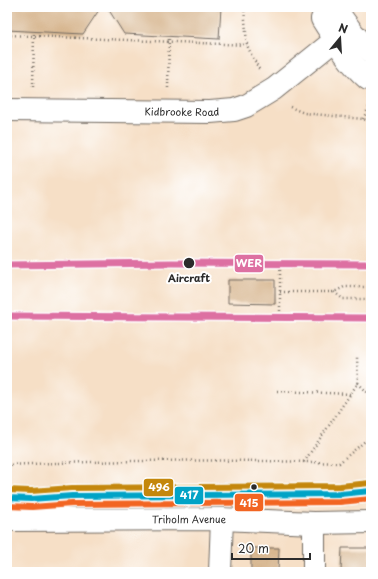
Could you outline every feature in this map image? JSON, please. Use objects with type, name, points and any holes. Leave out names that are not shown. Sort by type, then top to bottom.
[{"type":"street","points":[[368,79],[351,62],[322,19],[337,8],[353,33],[371,52]]},
{"type":"street","name":"Kidbrooke Road","points":[[7,110],[222,112],[234,110],[246,106],[274,89],[335,40]]},
{"type":"street","points":[[7,498],[31,499],[72,496],[340,494],[371,491]]},
{"type":"street","points":[[220,572],[222,519]]},
{"type":"street","name":"Triholm Avenue","points":[[7,520],[222,519],[314,523],[371,522]]},
{"type":"street","points":[[314,523],[314,572]]},
{"type":"path","points":[[244,7],[248,45],[251,54],[256,64],[281,100],[296,110],[304,113],[363,119],[371,122]]},
{"type":"path","points":[[33,88],[34,32]]},
{"type":"path","points":[[7,35],[248,45]]},
{"type":"path","points":[[168,89],[169,37]]},
{"type":"path","points":[[363,119],[371,102]]},
{"type":"path","points":[[280,268],[280,311]]},
{"type":"path","points":[[280,292],[334,292],[344,287],[371,287]]},
{"type":"path","points":[[334,292],[344,299],[371,299]]},
{"type":"path","points":[[304,462],[358,383],[357,357]]},
{"type":"path","points":[[358,383],[371,396]]},
{"type":"path","points":[[276,391],[351,394]]},
{"type":"path","points":[[7,465],[85,462],[242,460],[339,463],[371,436]]},
{"type":"building","points":[[7,7],[101,7],[83,34],[7,30]]},
{"type":"building","points":[[107,7],[221,7],[219,39],[124,34]]},
{"type":"building","points":[[228,280],[275,280],[275,304],[228,303]]},
{"type":"building","points":[[251,548],[279,548],[278,572],[251,572]]},
{"type":"building","points":[[342,548],[371,548],[371,572],[341,572]]},
{"type":"transit line","name":"WER","points":[[7,265],[172,263],[371,264]]},
{"type":"transit line","name":"WER","points":[[7,316],[371,318]]},
{"type":"transit line","name":"496","points":[[7,490],[31,491],[72,488],[340,486],[370,483]]},
{"type":"transit line","name":"417","points":[[7,498],[31,499],[72,496],[340,494],[371,491]]},
{"type":"transit line","name":"415","points":[[7,506],[32,507],[72,504],[340,502],[371,499]]},
{"type":"place","name":"Aircraft","points":[[189,263]]}]
